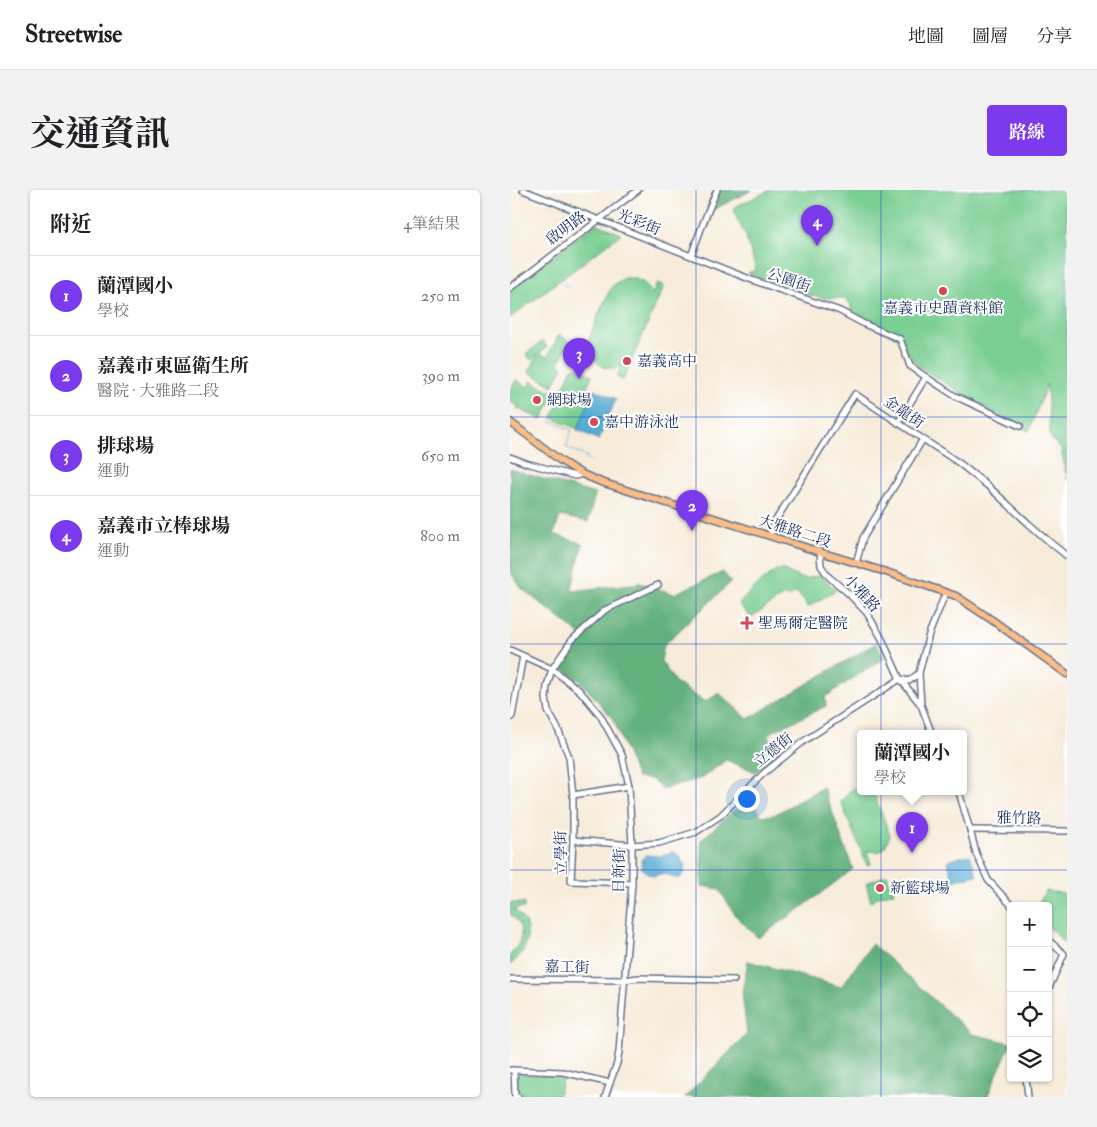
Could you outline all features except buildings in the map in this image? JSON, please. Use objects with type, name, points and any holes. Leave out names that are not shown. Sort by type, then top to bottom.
[{"type":"main road","name":"大雅路二段","points":[[510,422],[561,461],[582,474],[602,482],[956,596],[1067,674]]},
{"type":"street","name":"光彩街","points":[[523,190],[690,256]]},
{"type":"street","name":"啟明路","points":[[510,288],[638,190]]},
{"type":"street","points":[[690,256],[717,190]]},
{"type":"street","name":"公園街","points":[[690,256],[840,312],[863,324],[900,339],[910,366],[955,396],[1020,426]]},
{"type":"street","points":[[898,423],[926,377]]},
{"type":"street","name":"金龍街","points":[[770,536],[774,523],[855,394],[959,463],[1067,556]]},
{"type":"street","points":[[856,563],[863,538],[923,439]]},
{"type":"street","points":[[510,457],[575,476],[582,474]]},
{"type":"street","name":"小雅路","points":[[820,552],[821,566],[829,577],[867,613],[900,679]]},
{"type":"street","name":"立學街","points":[[632,883],[571,881],[573,794],[569,757],[557,727],[548,711],[546,686],[552,670],[572,640],[605,610],[658,585]]},
{"type":"street","points":[[920,705],[918,673],[929,634],[946,592]]},
{"type":"street","name":"日新街","points":[[510,650],[552,670],[580,691],[600,715],[622,755],[628,786],[632,845],[632,883],[619,1052],[605,1097]]},
{"type":"street","points":[[510,718],[512,716],[523,656]]},
{"type":"street","name":"立德街","points":[[573,840],[632,845],[659,843],[696,832],[720,816],[764,773],[804,741],[900,679],[909,681],[918,673]]},
{"type":"street","points":[[900,679],[920,705],[930,730]]},
{"type":"street","points":[[573,794],[628,786]]},
{"type":"street","points":[[960,795],[976,853],[988,880],[1008,902]]},
{"type":"street","name":"雅竹路","points":[[970,830],[1067,831]]},
{"type":"street","points":[[1052,944],[1064,954],[1052,981]]},
{"type":"street","name":"嘉工街","points":[[510,979],[624,980],[638,978],[734,980]]},
{"type":"street","points":[[516,1097],[512,1070],[563,1072],[610,1083]]},
{"type":"street","points":[[1026,1082],[1028,1097]]},
{"type":"green space","points":[[717,190],[752,190],[707,213]]},
{"type":"green space","points":[[770,190],[1067,190],[1067,479],[1061,449],[1050,437],[1047,384],[1029,431],[998,416],[915,364],[899,339],[851,313],[851,305],[846,298],[823,298],[797,292],[748,273],[756,270],[746,236],[733,208]]},
{"type":"green space","points":[[596,223],[621,234],[510,318],[510,290]]},
{"type":"green space","points":[[625,278],[642,282],[648,287],[652,295],[657,283],[664,286],[623,380],[617,377],[621,366],[610,368],[602,366],[591,356],[588,345],[594,325],[612,287]]},
{"type":"green space","points":[[559,335],[570,341],[558,363],[563,367],[553,386],[529,372],[538,354],[531,360],[526,354],[543,341],[547,347],[539,353],[547,357]]},
{"type":"green space","points":[[576,367],[592,375],[582,399],[589,402],[578,429],[552,418],[565,391],[562,389],[572,368]]},
{"type":"green space","name":"網球場","points":[[516,380],[528,387],[531,381],[555,393],[542,420],[517,408],[518,406],[510,402],[510,391]]},
{"type":"green space","points":[[510,469],[595,494],[588,522],[560,516],[554,534],[583,544],[571,591],[640,583],[674,594],[723,572],[731,582],[664,645],[661,661],[676,683],[705,702],[719,693],[748,719],[876,643],[884,658],[825,697],[826,706],[774,731],[769,736],[781,750],[756,772],[726,760],[702,778],[663,789],[651,779],[637,778],[613,719],[580,681],[561,668],[585,638],[522,589],[510,572]]},
{"type":"green space","points":[[776,570],[784,570],[804,579],[820,575],[836,590],[808,607],[797,592],[787,598],[784,595],[751,618],[739,604],[757,585]]},
{"type":"green space","points":[[823,787],[853,869],[758,938],[736,916],[719,889],[702,886],[701,840],[749,797],[762,816],[774,815]]},
{"type":"green space","points":[[857,787],[857,795],[874,795],[890,835],[884,849],[878,852],[867,851],[871,864],[867,865],[840,800],[844,799],[851,790]]},
{"type":"green space","name":"新籃球場","points":[[887,875],[894,892],[877,897],[871,902],[866,883]]},
{"type":"green space","points":[[1046,891],[1067,894],[1067,946],[1052,930],[1052,902],[1039,902]]},
{"type":"green space","points":[[510,903],[524,903],[524,908],[513,909],[525,922],[527,937],[526,945],[522,952],[510,965],[510,955],[518,945],[521,929],[510,914]]},
{"type":"green space","points":[[872,944],[972,1034],[1007,1042],[1007,1052],[987,1097],[685,1097],[747,1034],[742,992],[748,961],[841,987]]},
{"type":"green space","points":[[518,1074],[563,1076],[558,1097],[532,1097],[517,1094]]},
{"type":"water","name":"嘉中游泳池","points":[[594,389],[616,399],[599,440],[577,430]]},
{"type":"water","points":[[672,852],[678,854],[685,865],[684,873],[679,879],[664,874],[654,876],[642,869],[641,860],[646,855],[661,856]]},
{"type":"water","points":[[970,855],[977,875],[952,881],[948,860]]},
{"type":"waterway","points":[[565,282],[563,284],[569,286]]},
{"type":"waterway","points":[[551,421],[572,430],[566,447],[587,457],[586,460],[589,461],[590,459]]},
{"type":"place","name":"嘉義市立棒球場","points":[[817,246]]},
{"type":"place","name":"嘉義市史蹟資料館","points":[[943,291]]},
{"type":"place","name":"嘉義高中","points":[[627,361]]},
{"type":"place","name":"排球場","points":[[579,379]]},
{"type":"place","name":"網球場","points":[[537,400]]},
{"type":"place","name":"嘉中游泳池","points":[[594,422]]},
{"type":"place","name":"嘉義市東區衛生所","points":[[692,531]]},
{"type":"place","name":"聖馬爾定醫院","points":[[747,623]]},
{"type":"place","name":"蘭潭國小","points":[[912,853]]},
{"type":"place","name":"新籃球場","points":[[880,888]]}]
